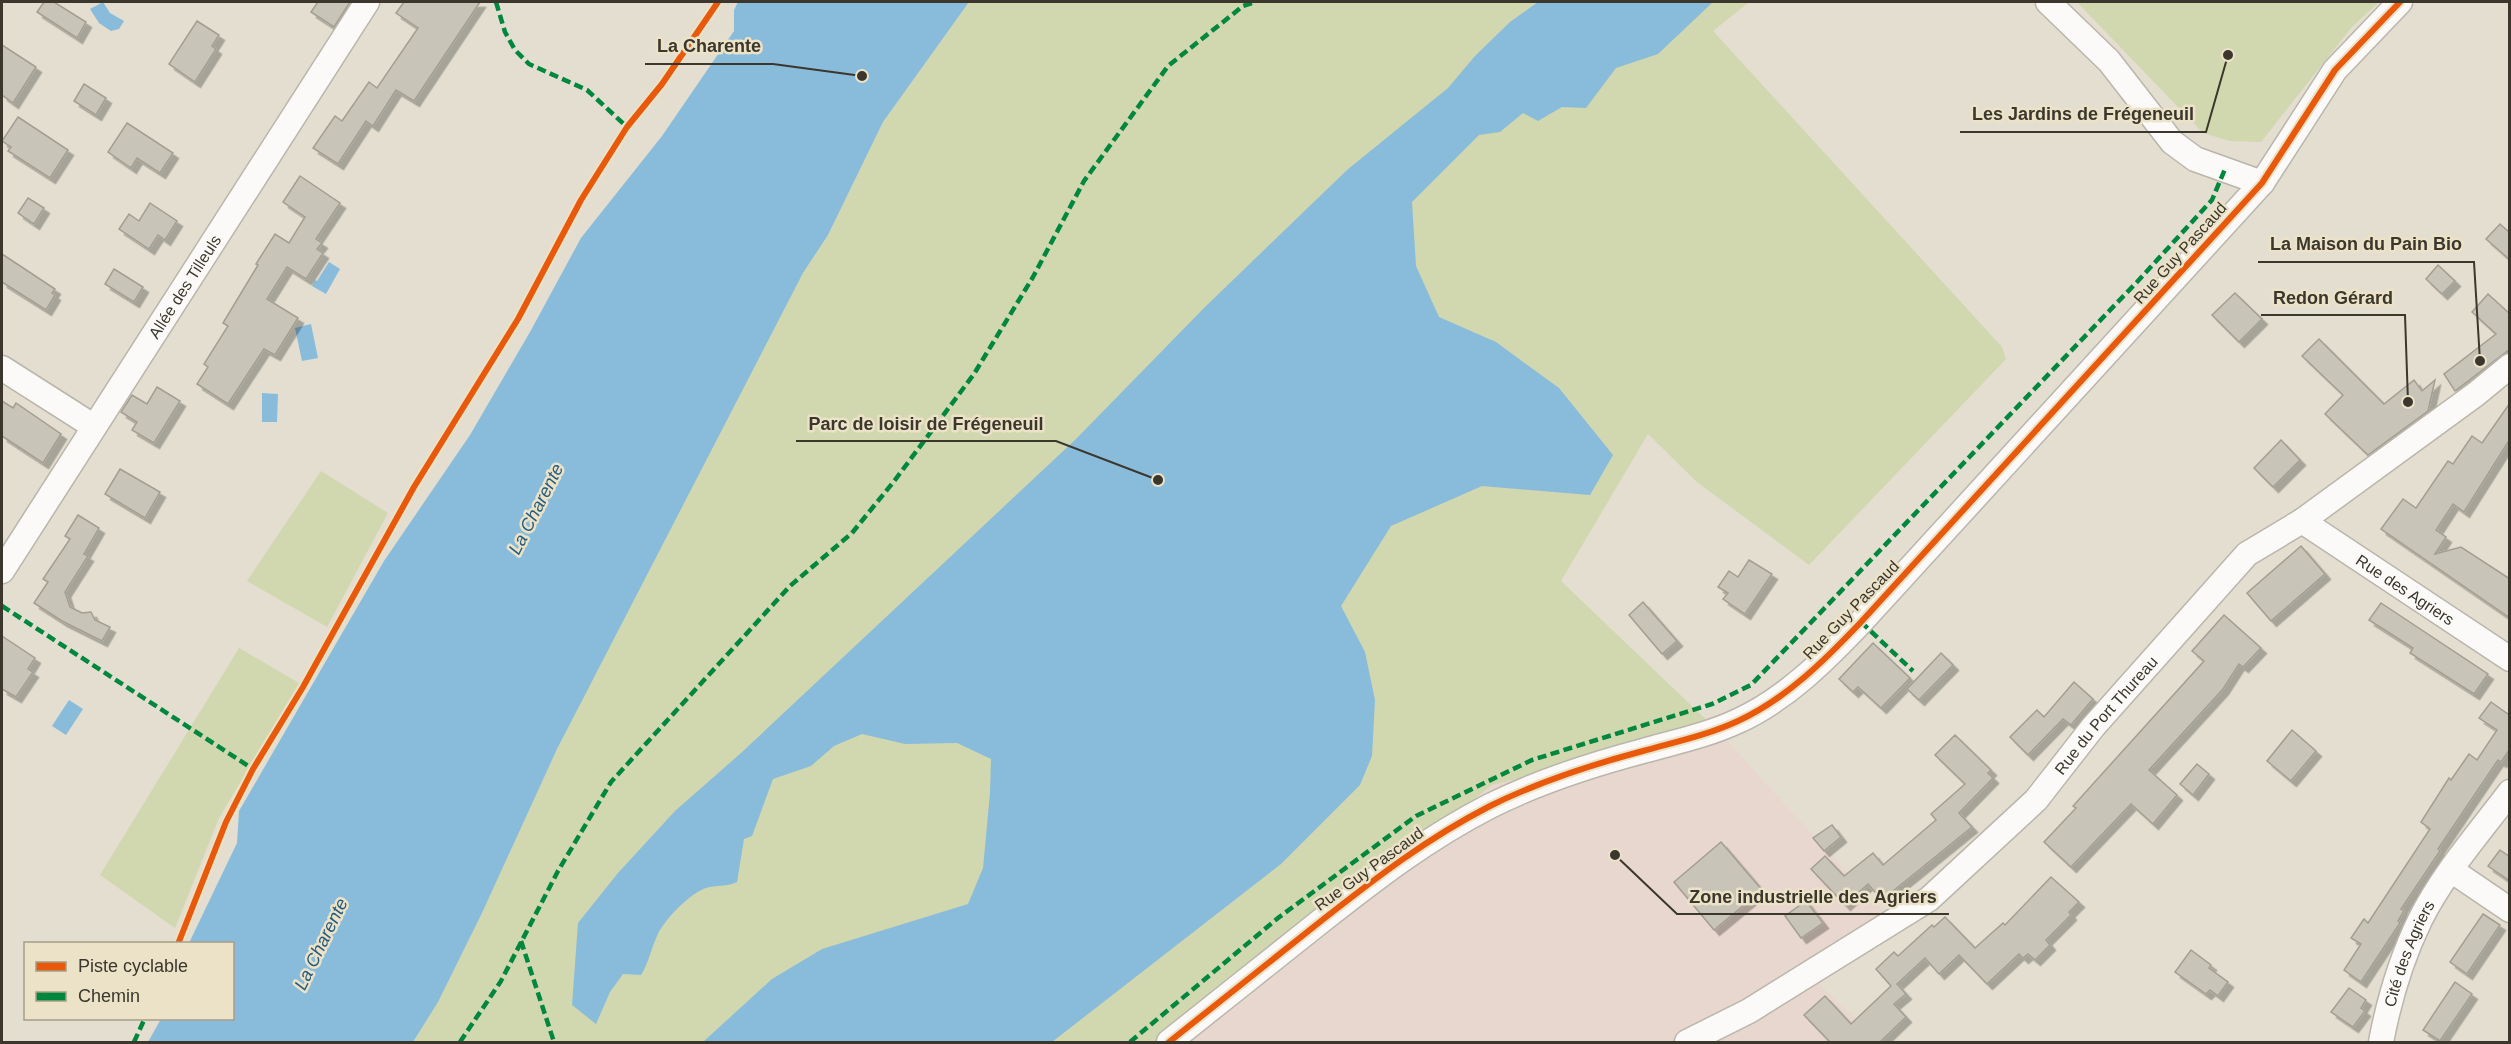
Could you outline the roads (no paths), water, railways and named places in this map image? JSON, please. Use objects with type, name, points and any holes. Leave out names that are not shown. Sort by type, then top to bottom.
[{"type":"street","name":"Allée des Tilleuls","points":[[2,571],[93,426],[368,2]]},
{"type":"street","points":[[2048,2],[2109,61],[2172,142],[2195,159],[2262,183]]},
{"type":"street","name":"Rue Guy Pascaud","points":[[1169,1042],[1400,859],[1456,824],[1493,805],[1541,785],[1635,753],[1732,724],[1763,708],[1833,652],[2262,183],[2335,70],[2400,2]]},
{"type":"street","name":"Rue du Port Thureau","points":[[1687,1042],[1749,1011],[1929,899],[2036,800],[2093,727],[2247,554],[2302,521],[2476,394],[2510,366]]},
{"type":"street","points":[[2,368],[93,426]]},
{"type":"street","name":"Rue des Agriers","points":[[2302,521],[2510,660]]},
{"type":"street","name":"Cité des Agriers","points":[[2381,1042],[2389,1000],[2420,920],[2451,870],[2510,792]]},
{"type":"street","points":[[2451,870],[2510,910]]},
{"type":"water","points":[[103,2],[110,13],[124,21],[119,29],[111,31],[99,23],[90,9]]},
{"type":"water","points":[[738,2],[969,2],[883,122],[828,235],[803,273],[557,749],[482,913],[438,1002],[413,1042],[148,1042],[160,1020],[234,1020],[234,942],[189,942],[237,843],[239,811],[384,561],[470,435],[581,238],[662,136],[734,31],[734,10]]},
{"type":"water","points":[[1538,2],[1713,2],[1658,54],[1616,68],[1586,108],[1562,107],[1538,121],[1523,113],[1500,132],[1479,135],[1412,202],[1416,266],[1439,317],[1496,342],[1559,388],[1613,455],[1590,495],[1482,486],[1391,526],[1341,606],[1365,652],[1375,700],[1372,756],[1360,785],[1281,864],[1052,1042],[703,1042],[772,979],[822,949],[968,904],[983,868],[991,759],[957,743],[905,744],[862,734],[834,746],[811,766],[773,779],[752,836],[744,839],[737,882],[706,888],[678,908],[660,930],[641,975],[623,974],[610,992],[596,1024],[572,1005],[578,923],[618,873],[675,811],[741,753],[1076,439],[1205,307],[1347,170],[1448,88],[1475,56],[1510,22]]},
{"type":"water","points":[[329,262],[340,269],[326,294],[312,286]]},
{"type":"water","points":[[311,324],[318,358],[302,361],[295,328]]},
{"type":"water","points":[[262,393],[278,394],[277,422],[262,422]]},
{"type":"water","points":[[69,700],[83,709],[66,735],[52,726]]},
{"type":"place","name":"Les Jardins de Frégeneuil","points":[[2228,55]]},
{"type":"place","name":"La Charente","points":[[862,76]]},
{"type":"place","name":"La Maison du Pain Bio","points":[[2480,361]]},
{"type":"place","name":"Redon Gérard","points":[[2408,402]]},
{"type":"place","name":"Parc de loisir de Frégeneuil","points":[[1158,480]]},
{"type":"place","name":"Zone industrielle des Agriers","points":[[1615,855]]}]
